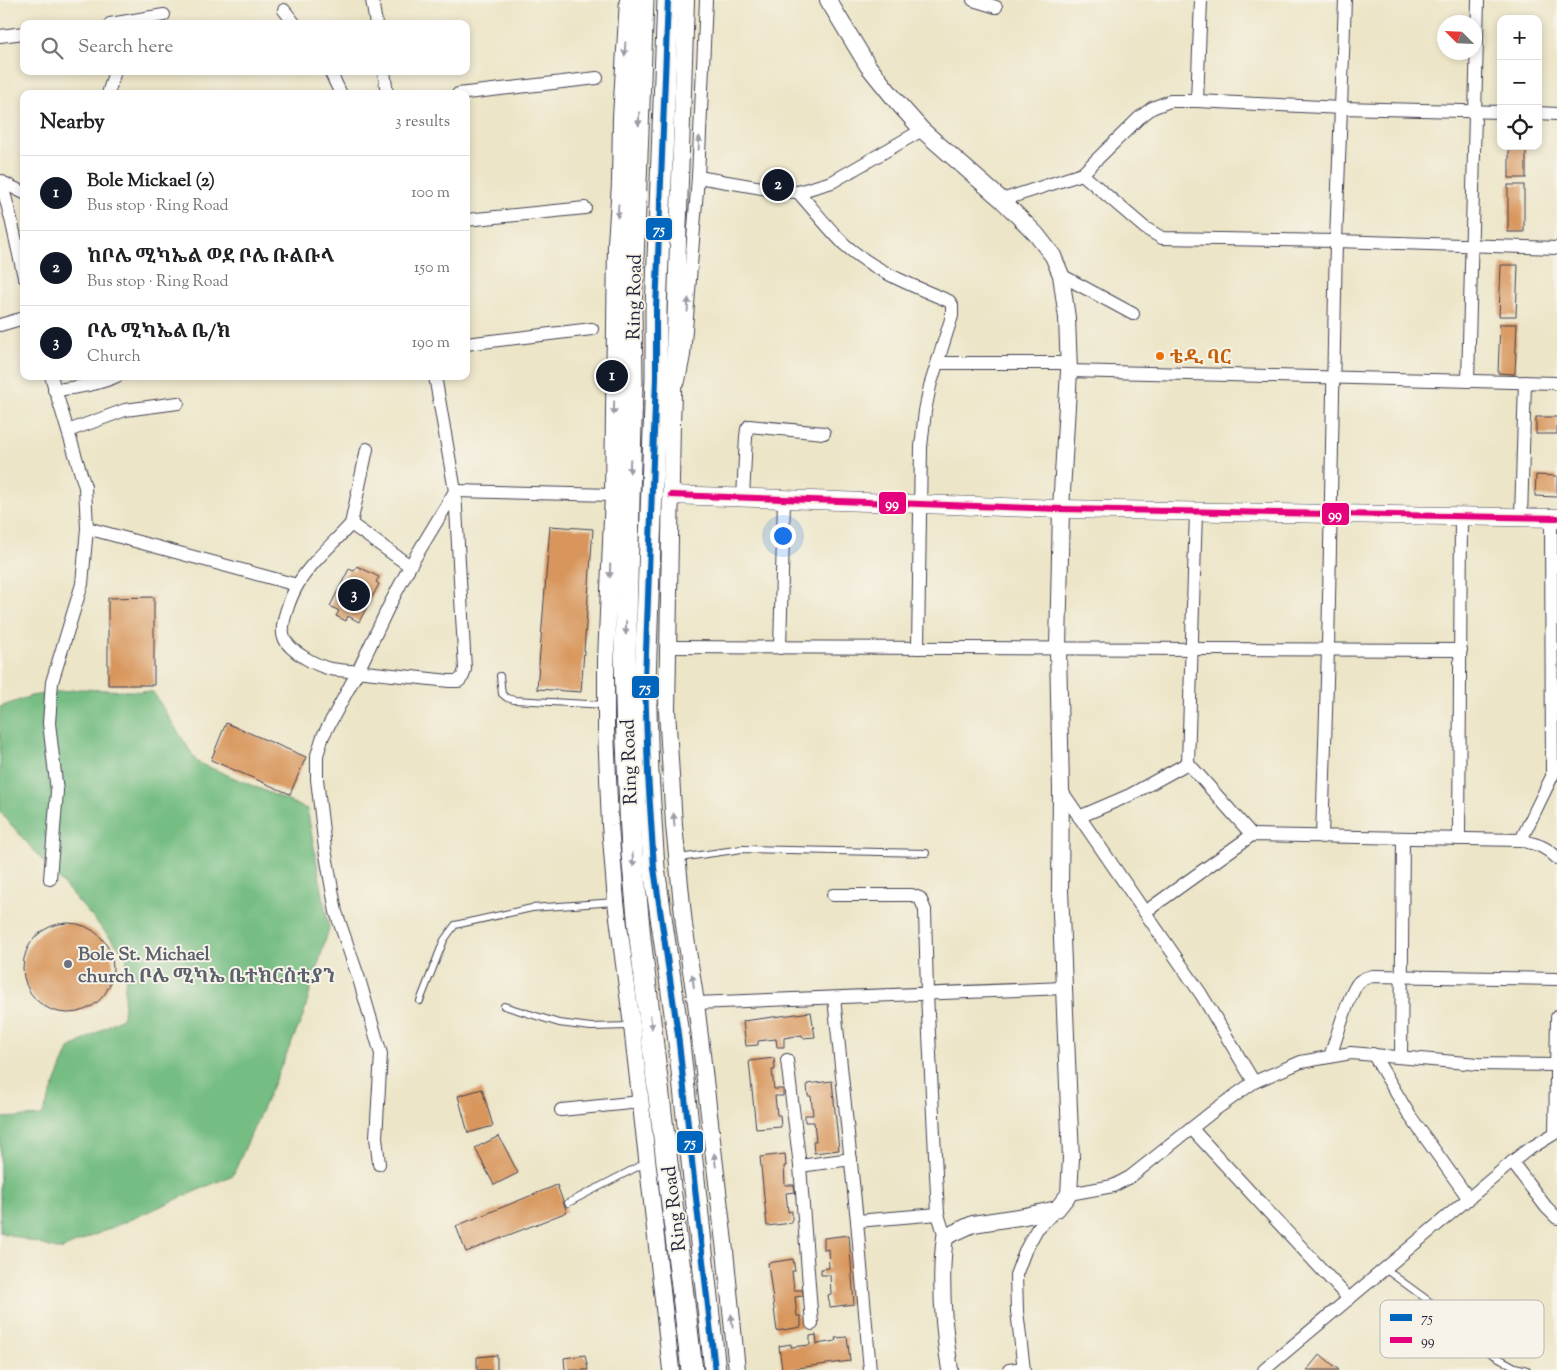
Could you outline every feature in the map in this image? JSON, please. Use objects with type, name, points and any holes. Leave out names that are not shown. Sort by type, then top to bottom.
[{"type":"highway","name":"Ring Road","points":[[643,0],[631,312],[632,382],[625,658],[627,742],[632,853],[640,938],[692,1370]]},
{"type":"highway","name":"Ring Road","points":[[668,0],[656,310],[656,378],[645,680],[648,774],[654,868],[678,1034],[715,1370]]},
{"type":"main road","points":[[671,495],[1061,509],[1554,518]]},
{"type":"street","points":[[372,0],[375,20]]},
{"type":"street","points":[[628,0],[620,117],[620,184],[616,243],[613,495],[606,705],[610,825],[616,902],[648,1161],[671,1370]]},
{"type":"street","points":[[686,0],[672,423],[667,710],[684,925],[696,1003],[726,1251],[737,1370]]},
{"type":"street","points":[[672,423],[684,355],[698,177],[706,0]]},
{"type":"street","points":[[828,0],[868,66],[922,130],[1002,200],[1036,234],[1053,256],[1061,275],[1067,318],[1069,367],[1061,509],[1058,648],[1061,790],[1060,890],[1071,1158],[1069,1194],[1037,1229],[1024,1250],[1016,1275],[1017,1311],[1023,1369],[1009,1370]]},
{"type":"street","points":[[972,0],[996,7]]},
{"type":"street","points":[[1197,101],[1201,0]]},
{"type":"street","points":[[1322,837],[1328,649],[1336,241],[1345,0]]},
{"type":"street","points":[[1468,381],[1478,0]]},
{"type":"street","points":[[284,10],[292,20]]},
{"type":"street","points":[[131,20],[164,14]]},
{"type":"street","points":[[0,36],[20,34]]},
{"type":"street","points":[[109,90],[114,75]]},
{"type":"street","points":[[332,75],[339,90]]},
{"type":"street","points":[[385,75],[386,90]]},
{"type":"street","points":[[470,93],[597,78]]},
{"type":"street","points":[[1002,200],[1082,174],[1139,118],[1160,103],[1170,101],[1497,112]]},
{"type":"street","points":[[1542,113],[1557,114]]},
{"type":"street","points":[[698,177],[779,191],[798,192],[832,182],[922,130]]},
{"type":"street","points":[[1082,174],[1145,228],[1162,238],[1557,248]]},
{"type":"street","points":[[0,181],[20,192]]},
{"type":"street","points":[[0,181],[12,220],[20,258]]},
{"type":"street","points":[[798,192],[845,244],[866,261],[898,279],[950,301],[952,305],[952,316],[930,386],[921,448],[918,648]]},
{"type":"street","points":[[470,220],[585,208]]},
{"type":"street","points":[[1061,275],[1133,314]]},
{"type":"street","points":[[0,325],[20,319]]},
{"type":"street","points":[[470,344],[592,329]]},
{"type":"street","points":[[938,363],[1334,378],[1557,383]]},
{"type":"street","points":[[50,879],[56,791],[49,723],[52,682],[82,584],[87,528],[85,487],[51,380]]},
{"type":"street","points":[[54,390],[75,388],[108,380]]},
{"type":"street","points":[[367,449],[351,524],[335,542],[316,558],[297,585],[282,627],[284,639],[295,651],[310,662],[331,669],[449,682],[459,681],[465,669],[455,490],[435,380]]},
{"type":"street","points":[[1521,517],[1525,382]]},
{"type":"street","points":[[68,431],[124,410],[178,403]]},
{"type":"street","points":[[743,498],[746,437],[750,426],[824,433]]},
{"type":"street","points":[[455,490],[613,495]]},
{"type":"street","points":[[379,1164],[376,1137],[381,1054],[359,979],[336,912],[325,849],[317,779],[317,755],[323,736],[358,671],[389,606],[410,566],[455,490]]},
{"type":"street","points":[[780,648],[784,500]]},
{"type":"street","points":[[1196,512],[1188,763],[1252,835]]},
{"type":"street","points":[[1459,839],[1461,516]]},
{"type":"street","points":[[1521,840],[1555,769],[1554,518]]},
{"type":"street","points":[[351,524],[410,566]]},
{"type":"street","points":[[87,528],[297,585]]},
{"type":"street","points":[[668,647],[1461,650]]},
{"type":"street","points":[[1079,817],[1130,795],[1188,763]]},
{"type":"street","points":[[1061,790],[1201,994],[1254,1082]]},
{"type":"street","points":[[1145,912],[1252,835],[1521,840],[1539,844],[1549,849],[1557,858]]},
{"type":"street","points":[[1402,838],[1402,1057]]},
{"type":"street","points":[[833,895],[912,895],[920,898],[925,910],[927,994],[938,1214],[945,1237],[943,1254],[944,1321],[950,1370]]},
{"type":"street","points":[[1330,1056],[1357,983],[1364,978],[1373,976],[1557,980]]},
{"type":"street","points":[[696,1003],[1064,988]]},
{"type":"street","points":[[834,998],[870,1370]]},
{"type":"street","points":[[1264,1370],[1512,1162],[1556,1133],[1555,1065],[1557,1017]]},
{"type":"street","points":[[1069,1194],[1113,1186],[1130,1178],[1192,1128],[1254,1082],[1300,1062],[1351,1053],[1478,1064],[1555,1065]]},
{"type":"street","points":[[1373,1054],[1410,1116],[1469,1199]]},
{"type":"street","points":[[787,1060],[800,1166],[812,1324]]},
{"type":"street","points":[[561,1110],[640,1102]]},
{"type":"street","points":[[1192,1128],[1349,1299]]},
{"type":"street","points":[[800,1166],[851,1159]]},
{"type":"street","points":[[1512,1162],[1546,1207],[1557,1218]]},
{"type":"street","points":[[945,1237],[973,1224],[1057,1209]]},
{"type":"street","points":[[857,1221],[938,1214]]},
{"type":"lane","points":[[500,676],[502,694],[514,700],[606,705]]},
{"type":"lane","points":[[678,859],[742,849],[926,853]]},
{"type":"lane","points":[[420,1001],[444,940],[455,925],[532,908],[616,902]]},
{"type":"lane","points":[[504,1006],[559,1023],[591,1027],[632,1026]]},
{"type":"lane","points":[[568,1202],[648,1161]]},
{"type":"lane","points":[[1385,1269],[1428,1300]]},
{"type":"lane","points":[[1499,1358],[1515,1367],[1527,1370]]},
{"type":"green space","points":[[80,689],[153,692],[197,762],[307,809],[329,928],[302,1019],[233,1175],[60,1250],[0,1232],[0,1118],[42,1116],[69,1049],[123,1017],[127,957],[0,812],[0,707],[31,696]]},
{"type":"building","points":[[1509,150],[1526,150],[1526,178],[1509,178]]},
{"type":"building","points":[[1508,185],[1524,185],[1524,232],[1508,232]]},
{"type":"building","points":[[1501,265],[1518,265],[1516,316],[1499,316]]},
{"type":"building","points":[[1500,324],[1517,324],[1515,374],[1498,373]]},
{"type":"building","points":[[1536,417],[1557,417],[1557,434],[1536,434]]},
{"type":"building","points":[[1536,475],[1557,476],[1557,497],[1535,496]]},
{"type":"building","points":[[550,526],[593,529],[581,692],[537,689]]},
{"type":"building","points":[[357,566],[379,577],[376,582],[379,584],[359,622],[348,616],[346,621],[336,616],[339,611],[330,606],[349,569],[354,571]]},
{"type":"building","points":[[154,597],[154,685],[108,685],[108,598]]},
{"type":"building","points":[[226,723],[306,757],[290,794],[211,760]]},
{"type":"building","name":"Bole St. Michael church ቦሌ ሚካኤ ቤተክርስቲያን","points":[[68,923],[85,926],[100,936],[110,951],[113,968],[110,985],[100,1000],[85,1010],[68,1013],[51,1010],[36,1000],[26,985],[23,968],[26,951],[36,936],[51,926]]},
{"type":"building","points":[[811,1012],[815,1037],[803,1038],[802,1035],[784,1038],[784,1047],[777,1047],[776,1039],[758,1041],[758,1045],[746,1046],[743,1021]]},
{"type":"building","points":[[774,1058],[775,1070],[772,1070],[774,1089],[783,1089],[783,1096],[775,1096],[777,1115],[780,1115],[781,1127],[756,1129],[749,1061]]},
{"type":"building","points":[[832,1081],[839,1150],[814,1153],[813,1141],[816,1141],[814,1122],[805,1122],[805,1115],[813,1115],[811,1096],[808,1096],[807,1084]]},
{"type":"building","points":[[482,1089],[493,1126],[468,1133],[458,1096]]},
{"type":"building","points":[[499,1136],[518,1173],[494,1185],[475,1148]]},
{"type":"building","points":[[785,1154],[785,1185],[794,1185],[795,1192],[786,1193],[788,1212],[792,1211],[792,1223],[767,1226],[760,1157]]},
{"type":"building","points":[[557,1185],[567,1212],[466,1252],[456,1226]]},
{"type":"building","points":[[849,1235],[854,1304],[830,1307],[828,1295],[831,1294],[830,1275],[821,1275],[821,1269],[829,1268],[828,1249],[824,1250],[824,1238]]},
{"type":"building","points":[[793,1259],[795,1271],[792,1271],[794,1290],[803,1290],[803,1296],[795,1297],[797,1316],[801,1316],[801,1327],[777,1331],[768,1263]]},
{"type":"building","points":[[816,1335],[817,1344],[836,1341],[835,1338],[847,1337],[850,1361],[782,1370],[779,1346],[791,1344],[791,1347],[810,1345],[810,1336]]},
{"type":"building","points":[[1320,1354],[1339,1370],[1307,1370]]},
{"type":"building","points":[[497,1355],[497,1370],[477,1370],[477,1357]]},
{"type":"building","points":[[585,1355],[588,1370],[565,1370],[564,1358]]},
{"type":"transit line","name":"75","points":[[668,0],[656,310],[656,378],[645,680],[648,774],[654,868],[678,1034],[715,1370]]},
{"type":"transit line","name":"99","points":[[671,495],[1061,509],[1557,518]]},
{"type":"place","name":"ከቦሌ ሚካኤል ወደ ቦሌ ቡልቡላ","points":[[778,185]]},
{"type":"place","name":"ቴዲ ባር","points":[[1160,356]]},
{"type":"place","name":"Bole Mickael (2)","points":[[612,376]]},
{"type":"place","name":"ቦሌ ሚካኤል ቤ/ክ","points":[[354,595]]},
{"type":"place","name":"Bole St. Michael church ቦሌ ሚካኤ ቤተክርስቲያን","points":[[68,964]]}]
